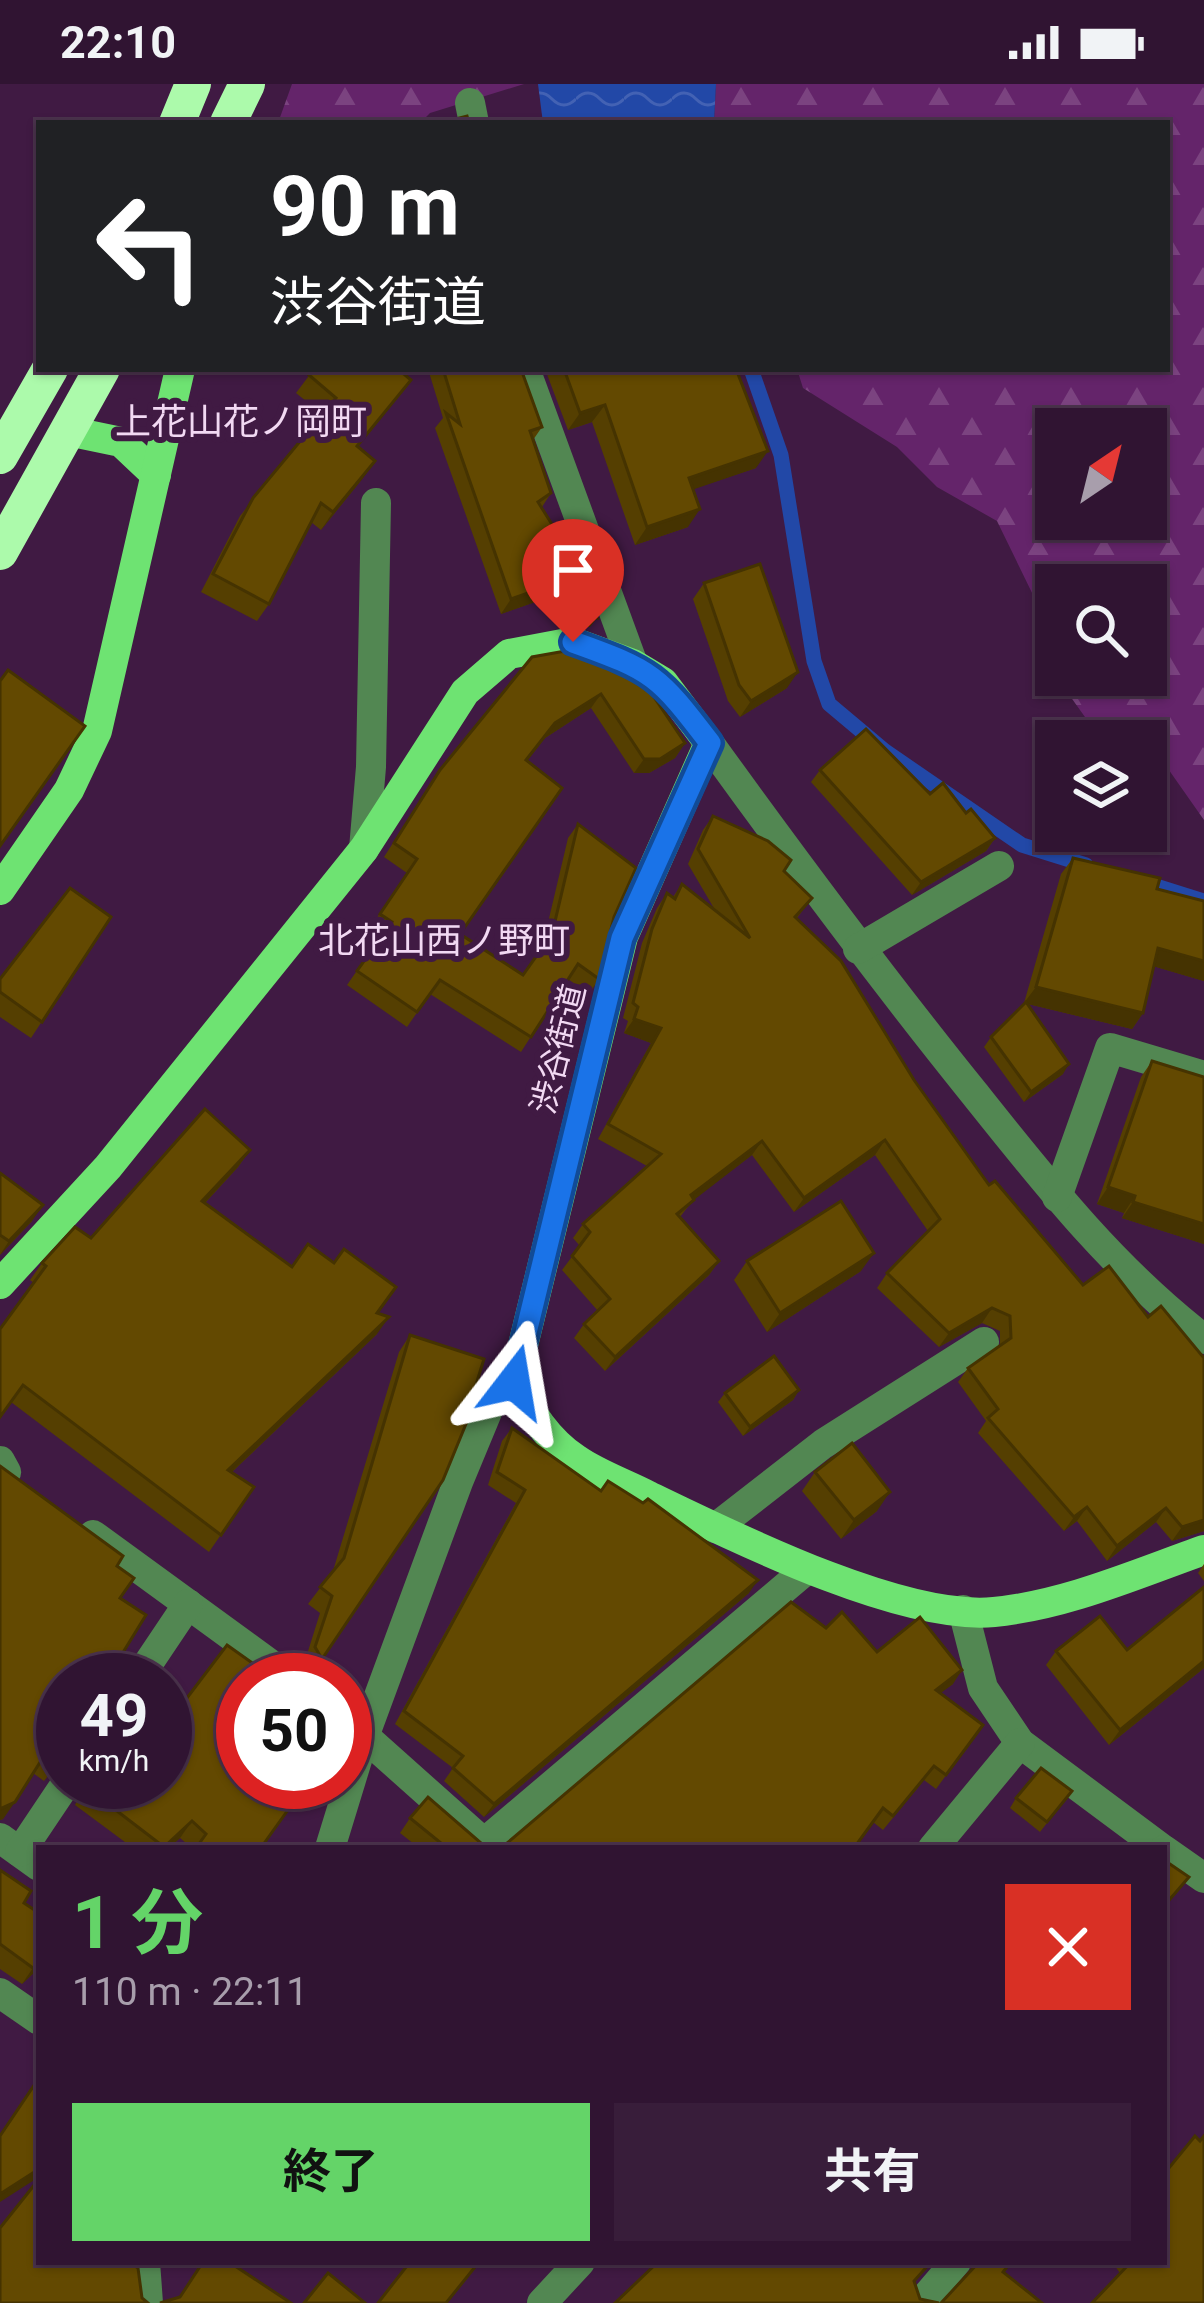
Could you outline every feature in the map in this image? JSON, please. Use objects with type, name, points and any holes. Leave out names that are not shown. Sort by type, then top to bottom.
[{"type":"highway","points":[[178,120],[194,84]]},
{"type":"highway","points":[[229,120],[247,84]]},
{"type":"highway","points":[[0,456],[48,372]]},
{"type":"highway","points":[[0,552],[100,372]]},
{"type":"main road","points":[[0,890],[69,790],[97,731],[179,372]]},
{"type":"main road","points":[[68,430],[121,442],[155,475]]},
{"type":"main road","points":[[0,1284],[108,1167],[364,849],[465,692],[509,654],[573,642],[633,664],[663,682],[710,743]]},
{"type":"main road","name":"渋谷街道","points":[[514,1382],[622,938],[710,743]]},
{"type":"main road","points":[[514,1382],[540,1428],[577,1460],[807,1569],[963,1610],[992,1612],[1090,1591],[1204,1550]]},
{"type":"street","points":[[526,372],[633,664]]},
{"type":"street","points":[[364,849],[371,766],[376,503]]},
{"type":"street","points":[[710,743],[858,949],[1057,1197],[1153,1299],[1204,1339]]},
{"type":"street","points":[[858,949],[999,866]]},
{"type":"street","points":[[1057,1197],[1110,1048],[1204,1076]]},
{"type":"street","points":[[715,1528],[823,1444],[985,1342]]},
{"type":"street","points":[[372,1685],[492,1400],[514,1382]]},
{"type":"street","points":[[61,1511],[255,1653]]},
{"type":"street","points":[[372,1741],[484,1843],[807,1569]]},
{"type":"street","points":[[154,1653],[188,1604]]},
{"type":"street","points":[[963,1610],[983,1688],[1020,1743],[1157,1845]]},
{"type":"street","points":[[935,1845],[1020,1743]]},
{"type":"street","points":[[20,1852],[49,1809]]},
{"type":"street","points":[[338,1844],[343,1809]]},
{"type":"street","points":[[1167,1852],[1204,1878]]},
{"type":"street","points":[[0,1993],[36,2018]]},
{"type":"street","points":[[145,2265],[148,2303]]},
{"type":"street","points":[[542,2303],[577,2265]]},
{"type":"street","points":[[921,2303],[953,2265]]},
{"type":"green space","points":[[292,84],[524,84],[430,113],[423,120],[279,120]]},
{"type":"green space","points":[[716,84],[1204,84],[1204,820],[1167,767],[1167,720],[1087,720],[1070,696],[1167,696],[1167,564],[1035,564],[1035,599],[997,521],[937,487],[897,447],[803,388],[798,372],[1170,372],[1170,120],[714,120]]},
{"type":"water","points":[[538,84],[716,84],[714,120],[543,120]]},
{"type":"building","points":[[402,372],[411,380],[357,446],[375,461],[333,512],[321,503],[269,604],[213,574],[253,498],[336,398],[309,375]]},
{"type":"building","points":[[444,372],[522,372],[542,427],[530,431],[551,493],[538,502],[583,574],[511,599],[446,413],[460,424]]},
{"type":"building","points":[[565,372],[737,372],[768,451],[689,478],[700,509],[647,527],[605,405],[580,413]]},
{"type":"building","points":[[760,564],[798,672],[751,701],[739,685],[704,583]]},
{"type":"building","points":[[582,593],[597,618],[565,615]]},
{"type":"building","points":[[582,648],[633,666],[685,743],[660,759],[644,759],[601,694],[555,723],[526,760],[562,788],[460,934],[523,975],[552,934],[578,824],[636,868],[614,917],[599,979],[578,964],[531,1037],[440,980],[417,1012],[357,971],[392,922],[380,914],[417,859],[394,843],[440,770],[532,657]]},
{"type":"building","points":[[8,670],[85,726],[0,846],[0,681]]},
{"type":"building","points":[[866,729],[930,794],[943,783],[966,813],[971,809],[995,838],[921,882],[820,770]]},
{"type":"building","points":[[713,816],[768,841],[791,860],[784,871],[812,898],[795,917],[841,961],[914,1080],[989,1185],[995,1181],[1083,1285],[1109,1266],[1148,1317],[1161,1306],[1204,1358],[1204,1520],[1182,1527],[1166,1508],[1117,1546],[1087,1507],[1074,1517],[988,1418],[998,1409],[968,1368],[1011,1338],[1010,1316],[992,1308],[949,1333],[887,1273],[940,1219],[885,1140],[804,1198],[762,1141],[691,1195],[694,1200],[677,1214],[719,1261],[615,1357],[584,1324],[610,1299],[572,1256],[590,1232],[583,1224],[661,1154],[608,1124],[661,1028],[634,1019],[638,1007],[633,1003],[652,929],[667,893],[675,899],[682,884],[750,938],[698,849]]},
{"type":"building","points":[[1073,858],[1160,878],[1157,889],[1204,901],[1204,961],[1158,948],[1143,1013],[1036,987]]},
{"type":"building","points":[[70,888],[111,917],[42,1022],[0,992],[0,979]]},
{"type":"building","points":[[1026,1002],[1069,1064],[1031,1092],[991,1037]]},
{"type":"building","points":[[1152,1061],[1204,1077],[1204,1224],[1133,1202],[1135,1196],[1108,1187]]},
{"type":"building","points":[[205,1109],[250,1150],[202,1201],[292,1267],[308,1244],[334,1263],[344,1249],[396,1287],[377,1313],[389,1317],[228,1470],[254,1487],[221,1535],[23,1385],[0,1417],[0,1329],[46,1266],[42,1263],[75,1227],[91,1238]]},
{"type":"building","points":[[0,1173],[43,1205],[9,1241],[0,1235]]},
{"type":"building","points":[[841,1201],[874,1253],[780,1313],[747,1261]]},
{"type":"building","points":[[410,1335],[484,1359],[473,1394],[477,1397],[443,1480],[326,1653],[318,1653],[315,1647],[332,1596],[320,1587],[344,1558]]},
{"type":"building","points":[[774,1356],[799,1390],[750,1427],[725,1393]]},
{"type":"building","points":[[512,1428],[601,1491],[608,1481],[643,1503],[648,1499],[758,1580],[494,1804],[453,1768],[463,1756],[404,1711],[525,1490],[497,1472]]},
{"type":"building","points":[[852,1443],[890,1492],[854,1520],[815,1472]]},
{"type":"building","points":[[0,1466],[123,1556],[117,1566],[134,1578],[120,1598],[146,1615],[123,1653],[36,1653],[36,1769],[15,1802],[0,1809]]},
{"type":"building","points":[[1204,1587],[1204,1661],[1120,1730],[1056,1651],[1100,1616],[1127,1650]]},
{"type":"building","points":[[791,1602],[826,1628],[842,1612],[877,1652],[920,1617],[962,1670],[936,1690],[983,1725],[946,1775],[934,1766],[893,1816],[883,1808],[856,1845],[443,1845],[410,1818],[428,1797],[482,1844],[506,1844]]},
{"type":"building","points":[[216,1660],[216,1809],[289,1809],[265,1842],[270,1845],[198,1845],[206,1834],[192,1821],[161,1845],[114,1809],[192,1809],[192,1691]]},
{"type":"building","points":[[1041,1768],[1072,1791],[1047,1822],[1016,1798]]},
{"type":"building","points":[[1167,1862],[1189,1877],[1167,1903]]},
{"type":"building","points":[[0,1870],[31,1891],[24,1903],[36,1911],[36,1966],[33,1968],[0,1944]]},
{"type":"building","points":[[36,2082],[36,2171],[0,2194],[0,2136]]},
{"type":"building","points":[[1195,2136],[1200,2141],[1204,2136],[1204,2303],[1092,2303],[1128,2265],[1167,2265],[1167,2170]]},
{"type":"building","points":[[36,2183],[36,2265],[134,2265],[138,2268],[142,2298],[148,2303],[0,2303],[0,2228]]},
{"type":"building","points":[[201,2265],[234,2265],[291,2303],[160,2303],[180,2297]]},
{"type":"building","points":[[408,2265],[477,2265],[446,2303],[378,2303]]},
{"type":"building","points":[[655,2265],[928,2265],[914,2281],[920,2299],[939,2303],[615,2303]]},
{"type":"building","points":[[976,2265],[1009,2265],[1003,2272],[1042,2303],[941,2303]]},
{"type":"building","points":[[328,2273],[365,2303],[304,2303]]},
{"type":"waterway","points":[[752,372],[781,455],[814,661],[829,704],[885,751],[1022,845],[1086,865]]},
{"type":"waterway","points":[[1143,882],[1204,901]]},
{"type":"district","name":"上花山花ノ岡町","points":[[241,422]]},
{"type":"district","name":"北花山西ノ野町","points":[[444,941]]},
{"type":"route","points":[[514,1382],[622,938],[710,743],[663,682],[633,664],[573,642]]}]
